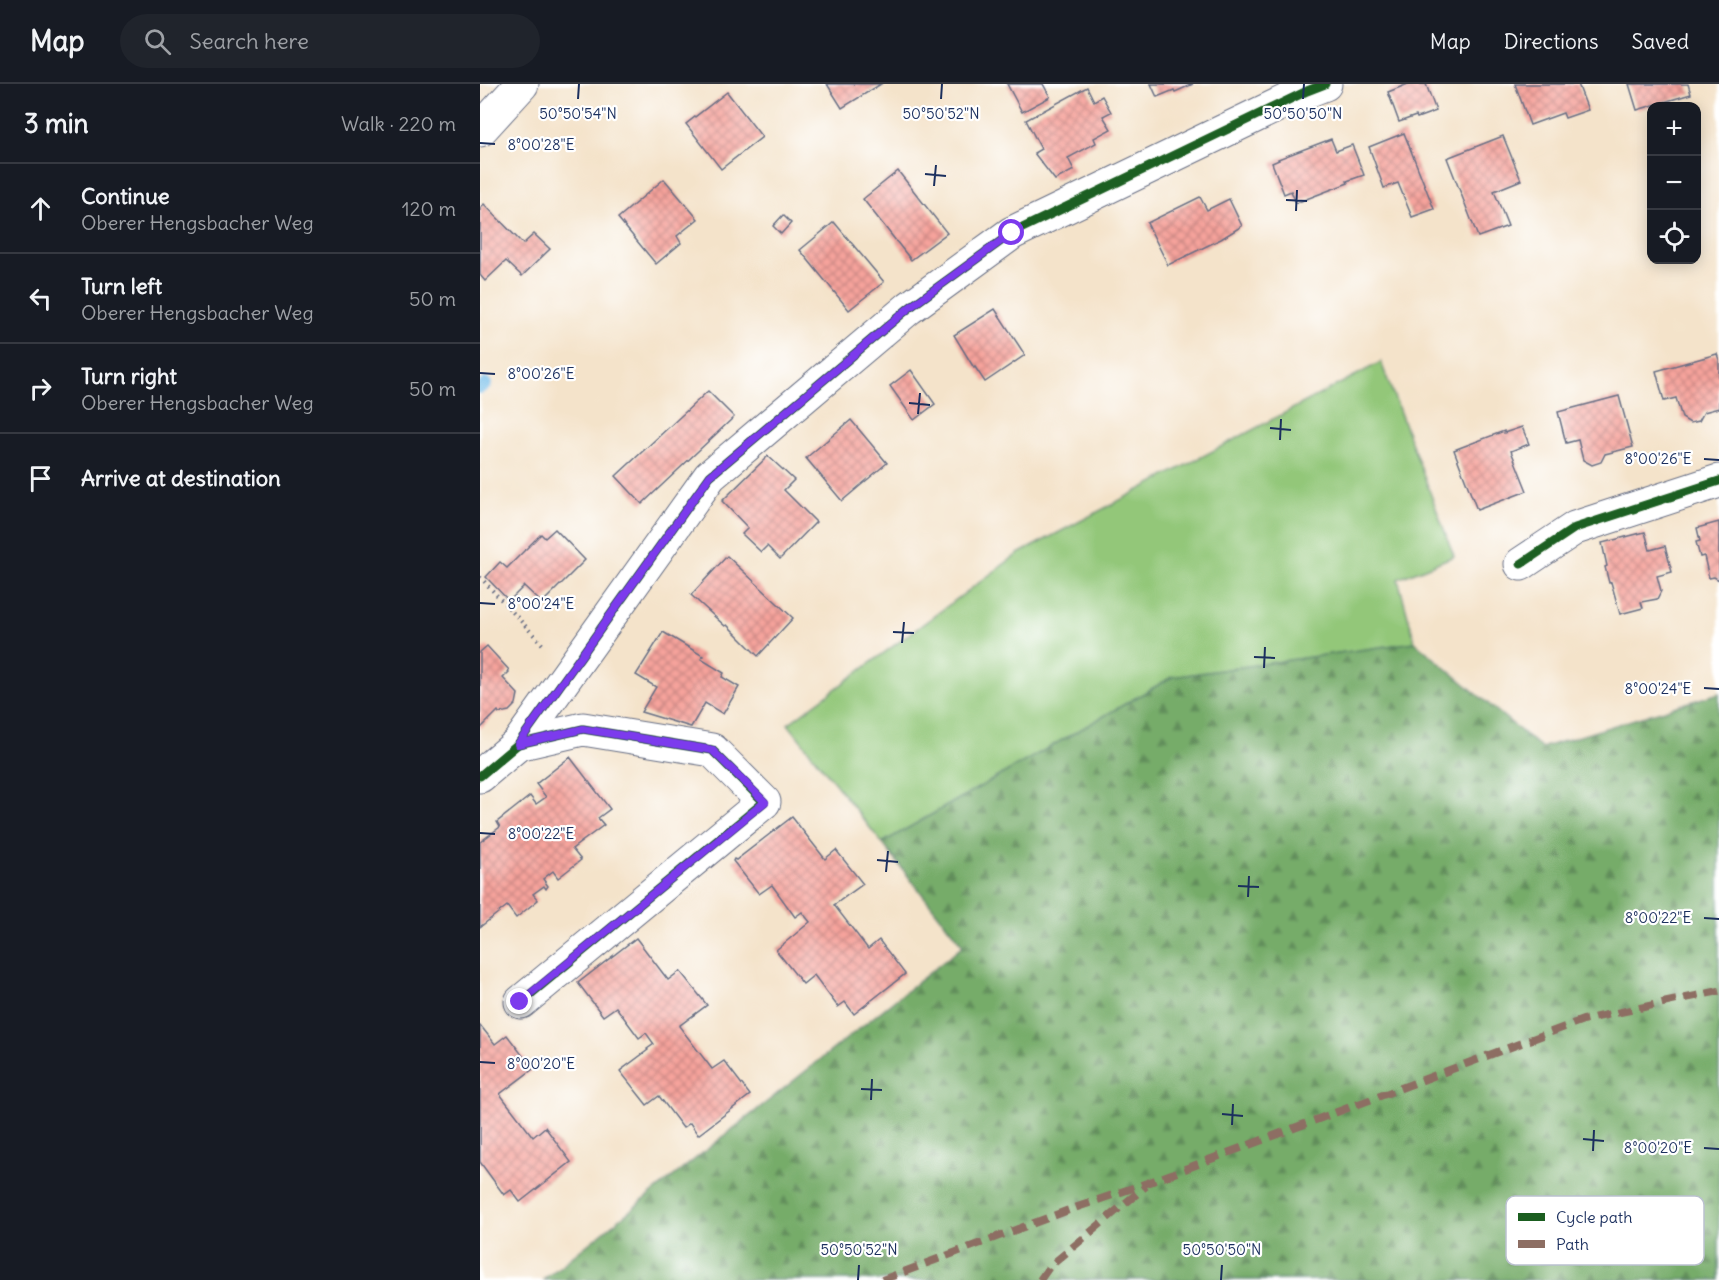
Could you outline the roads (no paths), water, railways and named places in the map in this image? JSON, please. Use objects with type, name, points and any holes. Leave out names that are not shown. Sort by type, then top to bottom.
[{"type":"street","points":[[480,130],[522,84]]},
{"type":"street","points":[[480,776],[518,744],[710,476],[909,308],[1012,233],[1326,84]]},
{"type":"street","points":[[1521,564],[1575,528],[1719,481]]},
{"type":"street","points":[[518,744],[583,729],[712,750],[765,802],[520,1002]]},
{"type":"waterway","points":[[480,388],[486,384]]}]
